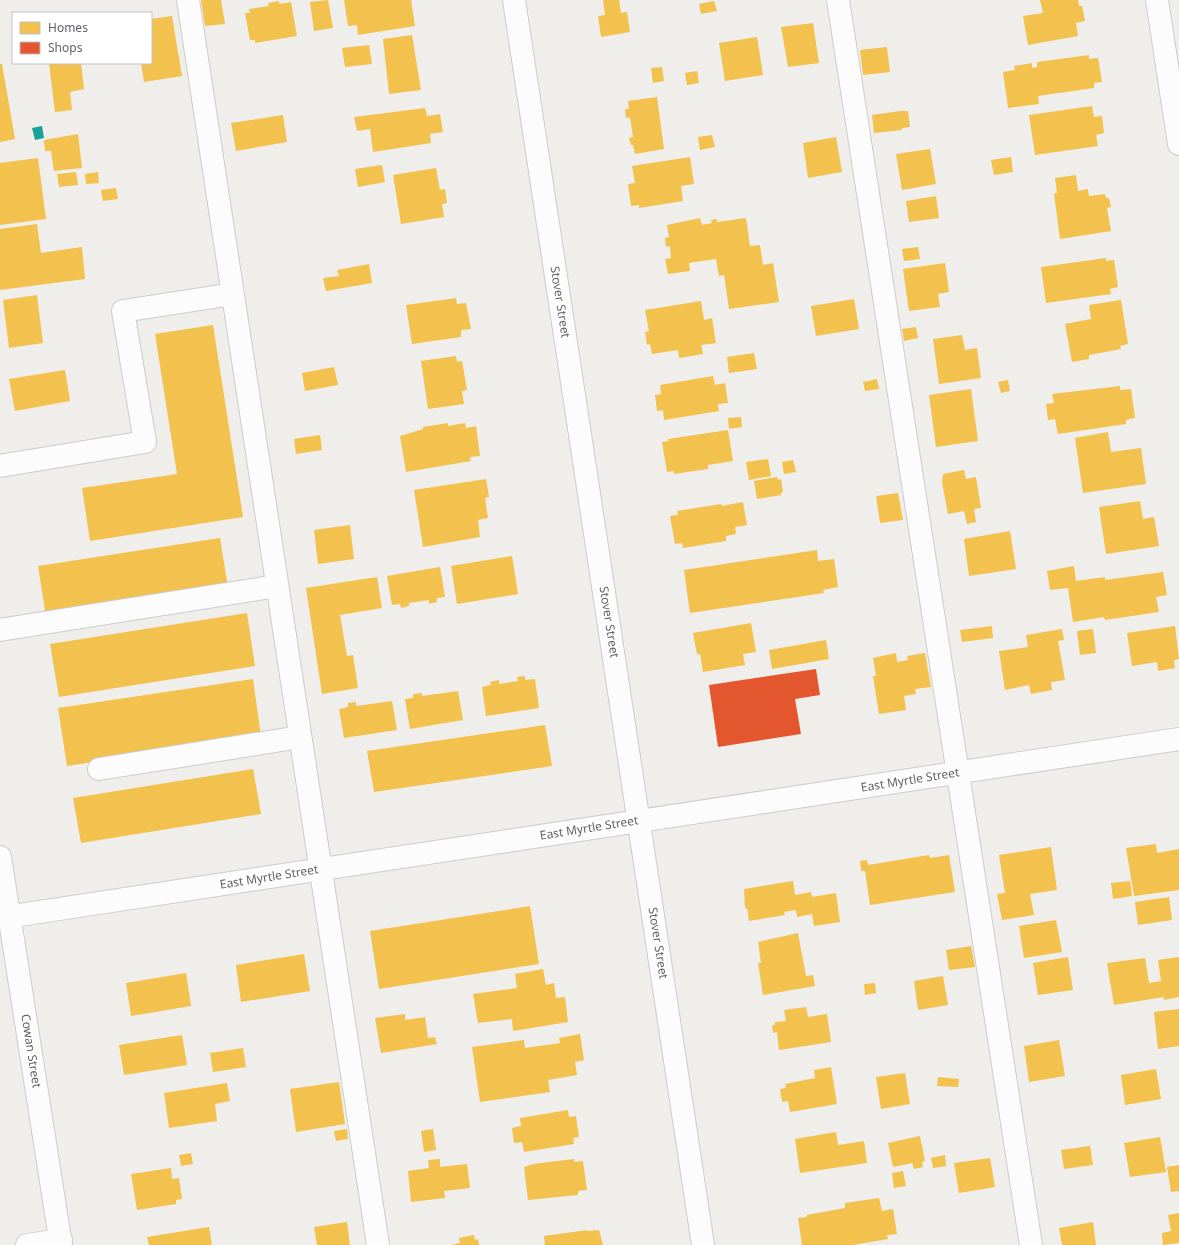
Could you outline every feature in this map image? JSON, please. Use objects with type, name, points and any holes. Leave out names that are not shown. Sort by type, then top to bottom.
[{"type":"street","points":[[188,0],[378,1245]]},
{"type":"street","name":"Stover Street","points":[[514,0],[703,1245]]},
{"type":"street","points":[[838,0],[1030,1245]]},
{"type":"street","points":[[1157,0],[1179,144]]},
{"type":"street","points":[[0,466],[145,442],[123,312],[233,294]]},
{"type":"street","points":[[0,630],[277,586]]},
{"type":"street","points":[[99,769],[300,737]]},
{"type":"street","name":"East Myrtle Street","points":[[5,918],[1179,739]]},
{"type":"street","name":"Cowan Street","points":[[0,857],[5,918],[61,1243]]},
{"type":"street","points":[[27,1245],[61,1243]]},
{"type":"building: Homes","points":[[201,0],[221,0],[225,24],[205,26]]},
{"type":"building: Homes","points":[[328,0],[333,28],[314,31],[310,2]]},
{"type":"building: Homes","points":[[344,0],[411,0],[415,26],[358,35],[357,25],[348,26]]},
{"type":"building: Homes","points":[[603,0],[619,0],[621,13],[627,12],[630,32],[601,37],[598,16],[605,15]]},
{"type":"building: Homes","points":[[1040,0],[1078,0],[1079,6],[1082,6],[1085,21],[1076,23],[1078,36],[1028,45],[1023,16],[1043,13]]},
{"type":"building: Homes","points":[[279,1],[279,4],[291,2],[297,36],[255,43],[255,40],[250,40],[245,13],[250,13],[249,9],[269,6],[268,3]]},
{"type":"building: Homes","points":[[714,1],[717,11],[701,14],[699,4]]},
{"type":"building: Homes","points":[[172,16],[182,76],[144,82],[141,64],[152,64],[152,19]]},
{"type":"building: Homes","points":[[813,23],[819,63],[788,67],[781,27]]},
{"type":"building: Homes","points":[[412,35],[421,90],[389,94],[383,39]]},
{"type":"building: Homes","points":[[757,37],[763,75],[725,81],[719,43]]},
{"type":"building: Homes","points":[[369,45],[372,64],[345,67],[342,48]]},
{"type":"building: Homes","points":[[887,47],[890,72],[863,75],[860,50]]},
{"type":"building: Homes","points":[[1089,55],[1089,59],[1098,58],[1102,82],[1094,83],[1094,88],[1038,96],[1039,104],[1008,108],[1003,72],[1015,70],[1014,66],[1032,63],[1032,68],[1037,67],[1037,62]]},
{"type":"building: Homes","points":[[0,64],[2,64],[15,139],[0,142]]},
{"type":"building: Homes","points":[[49,64],[81,64],[84,89],[70,92],[72,110],[55,112]]},
{"type":"building: Homes","points":[[662,67],[664,81],[653,83],[651,68]]},
{"type":"building: Homes","points":[[697,71],[699,83],[687,85],[685,73]]},
{"type":"building: Homes","points":[[657,97],[664,149],[635,154],[633,145],[631,145],[629,138],[633,137],[630,117],[626,118],[625,109],[629,109],[628,101]]},
{"type":"building: Homes","points":[[1092,106],[1094,117],[1102,116],[1104,133],[1096,135],[1098,146],[1035,155],[1029,115]]},
{"type":"building: Homes","points":[[425,108],[427,116],[440,114],[443,132],[430,134],[431,143],[373,152],[370,129],[357,131],[354,117]]},
{"type":"building: Homes","points":[[908,111],[910,127],[902,128],[902,130],[874,133],[872,115]]},
{"type":"building: Homes","points":[[283,115],[287,142],[236,151],[231,123]]},
{"type":"building: Homes","points":[[78,134],[82,168],[54,171],[51,151],[45,151],[44,140]]},
{"type":"building: Homes","points":[[712,135],[715,147],[700,150],[698,137]]},
{"type":"building: Homes","points":[[836,137],[842,172],[808,178],[803,143]]},
{"type":"building: Homes","points":[[930,149],[936,184],[902,190],[896,154]]},
{"type":"building: Homes","points":[[690,157],[694,184],[681,186],[683,201],[639,208],[639,205],[631,206],[628,184],[635,183],[632,166]]},
{"type":"building: Homes","points":[[1011,157],[1013,172],[994,175],[991,160]]},
{"type":"building: Homes","points":[[38,158],[46,219],[0,225],[0,163]]},
{"type":"building: Homes","points":[[382,165],[385,182],[358,187],[355,169]]},
{"type":"building: Homes","points":[[436,168],[440,190],[445,189],[447,203],[442,204],[444,217],[401,224],[393,175]]},
{"type":"building: Homes","points":[[76,172],[78,185],[59,187],[57,174]]},
{"type":"building: Homes","points":[[98,172],[99,183],[86,184],[85,174]]},
{"type":"building: Homes","points":[[1076,175],[1078,191],[1088,189],[1089,196],[1105,194],[1106,198],[1109,198],[1111,207],[1107,208],[1111,231],[1060,239],[1054,194],[1057,193],[1055,178]]},
{"type":"building: Homes","points":[[116,188],[118,199],[103,201],[101,190]]},
{"type":"building: Homes","points":[[936,196],[939,218],[909,222],[906,201]]},
{"type":"building: Homes","points":[[700,218],[702,225],[712,223],[711,220],[717,219],[717,222],[746,218],[750,246],[760,245],[763,265],[773,263],[779,302],[729,309],[724,275],[719,276],[716,259],[689,263],[690,271],[668,274],[665,259],[671,258],[670,246],[666,247],[665,238],[669,237],[667,225]]},
{"type":"building: Homes","points":[[37,224],[41,253],[82,247],[85,279],[0,290],[0,229]]},
{"type":"building: Homes","points":[[918,247],[920,259],[904,261],[902,249]]},
{"type":"building: Homes","points":[[1106,258],[1106,261],[1114,260],[1118,287],[1110,289],[1111,294],[1046,303],[1041,267]]},
{"type":"building: Homes","points":[[945,263],[949,292],[938,294],[940,307],[909,311],[903,269]]},
{"type":"building: Homes","points":[[369,264],[372,283],[326,291],[323,278],[339,276],[337,270]]},
{"type":"building: Homes","points":[[37,295],[43,343],[9,348],[3,300]]},
{"type":"building: Homes","points":[[456,298],[457,304],[466,303],[471,329],[461,330],[461,337],[412,344],[406,305]]},
{"type":"building: Homes","points":[[854,299],[859,329],[816,336],[811,306]]},
{"type":"building: Homes","points":[[1121,300],[1128,344],[1120,346],[1121,349],[1089,355],[1089,359],[1072,362],[1065,324],[1091,319],[1089,305]]},
{"type":"building: Homes","points":[[701,301],[704,320],[712,318],[716,343],[701,345],[703,354],[679,358],[678,350],[652,354],[650,344],[647,345],[645,332],[649,331],[645,310]]},
{"type":"building: Homes","points":[[213,325],[243,517],[90,541],[82,488],[177,474],[155,334]]},
{"type":"building: Homes","points":[[916,327],[918,338],[904,341],[902,329]]},
{"type":"building: Homes","points":[[962,335],[965,350],[977,348],[981,378],[939,384],[933,339]]},
{"type":"building: Homes","points":[[754,353],[757,369],[729,373],[727,357]]},
{"type":"building: Homes","points":[[456,356],[457,362],[462,361],[467,390],[462,391],[464,404],[428,409],[421,361]]},
{"type":"building: Homes","points":[[334,367],[338,385],[305,391],[302,373]]},
{"type":"building: Homes","points":[[65,370],[70,401],[15,411],[9,379]]},
{"type":"building: Homes","points":[[713,376],[715,385],[725,383],[728,403],[718,404],[719,411],[664,420],[663,410],[657,411],[655,395],[661,394],[660,385]]},
{"type":"building: Homes","points":[[877,379],[879,389],[865,391],[863,382]]},
{"type":"building: Homes","points":[[1008,380],[1010,391],[1001,393],[998,382]]},
{"type":"building: Homes","points":[[1120,386],[1120,390],[1131,389],[1135,418],[1126,420],[1126,424],[1058,434],[1055,419],[1048,420],[1046,404],[1054,403],[1052,394]]},
{"type":"building: Homes","points":[[971,389],[978,441],[936,447],[929,395]]},
{"type":"building: Homes","points":[[741,417],[742,427],[729,429],[728,418]]},
{"type":"building: Homes","points":[[448,423],[448,426],[465,423],[466,428],[476,426],[480,456],[470,457],[471,461],[406,472],[400,436],[423,429],[423,427]]},
{"type":"building: Homes","points":[[728,430],[733,461],[708,465],[708,469],[674,474],[674,471],[667,472],[662,442],[669,441],[668,439]]},
{"type":"building: Homes","points":[[1108,432],[1111,452],[1141,448],[1146,484],[1083,493],[1075,438]]},
{"type":"building: Homes","points":[[320,435],[322,450],[296,454],[294,439]]},
{"type":"building: Homes","points":[[768,459],[771,476],[749,480],[746,462]]},
{"type":"building: Homes","points":[[793,460],[796,472],[784,474],[782,462]]},
{"type":"building: Homes","points":[[964,470],[966,479],[976,477],[981,508],[974,509],[976,522],[967,524],[964,511],[948,514],[942,482],[943,474]]},
{"type":"building: Homes","points":[[777,477],[778,480],[781,479],[783,492],[781,495],[757,499],[754,481]]},
{"type":"building: Homes","points":[[486,479],[489,497],[485,498],[488,518],[478,520],[480,537],[423,547],[414,490]]},
{"type":"building: Homes","points":[[898,493],[903,520],[880,523],[876,496]]},
{"type":"building: Homes","points":[[1140,501],[1143,519],[1154,517],[1159,546],[1106,554],[1099,507]]},
{"type":"building: Homes","points":[[743,502],[747,525],[735,527],[736,534],[726,536],[726,541],[683,548],[682,543],[675,544],[670,516],[678,515],[677,511]]},
{"type":"building: Homes","points":[[350,525],[354,559],[318,564],[314,530]]},
{"type":"building: Homes","points":[[1010,531],[1016,569],[969,576],[964,539]]},
{"type":"building: Homes","points":[[220,538],[228,588],[46,617],[38,566]]},
{"type":"building: Homes","points":[[817,550],[818,561],[834,559],[838,587],[823,590],[824,593],[690,613],[684,570]]},
{"type":"building: Homes","points":[[512,556],[518,594],[457,604],[451,566]]},
{"type":"building: Homes","points":[[1074,566],[1076,581],[1105,577],[1105,580],[1163,572],[1167,595],[1156,597],[1159,612],[1105,620],[1104,617],[1073,622],[1068,588],[1050,590],[1047,571]]},
{"type":"building: Homes","points":[[440,567],[445,597],[437,598],[437,602],[429,604],[429,600],[409,603],[409,606],[401,608],[400,604],[392,605],[387,576]]},
{"type":"building: Homes","points":[[377,577],[382,608],[340,615],[347,656],[353,655],[358,688],[322,694],[306,588]]},
{"type":"building: Homes","points":[[247,613],[255,666],[59,697],[50,644]]},
{"type":"building: Homes","points":[[751,623],[756,652],[743,654],[745,665],[703,672],[700,654],[697,654],[693,633]]},
{"type":"building: Homes","points":[[992,626],[993,638],[962,642],[960,630]]},
{"type":"building: Homes","points":[[1175,626],[1179,659],[1174,660],[1175,668],[1158,671],[1157,662],[1132,666],[1127,633]]},
{"type":"building: Homes","points":[[1062,629],[1064,640],[1058,641],[1065,680],[1051,682],[1052,690],[1031,694],[1029,685],[1005,690],[999,651],[1028,647],[1026,635]]},
{"type":"building: Homes","points":[[1093,629],[1096,653],[1080,655],[1077,631]]},
{"type":"building: Homes","points":[[826,640],[829,659],[772,669],[769,650]]},
{"type":"building: Homes","points":[[896,653],[897,662],[908,660],[907,656],[925,653],[931,687],[915,689],[916,694],[904,696],[906,710],[879,714],[873,676],[876,676],[873,658]]},
{"type":"building: Homes","points":[[525,676],[525,680],[535,679],[539,708],[486,716],[482,687],[491,685],[490,682],[499,680],[499,684],[518,681],[517,677]]},
{"type":"building: Homes","points":[[253,679],[261,736],[67,766],[58,708]]},
{"type":"building: Homes","points":[[458,691],[463,720],[410,729],[405,699],[413,698],[413,694],[422,693],[422,696]]},
{"type":"building: Homes","points":[[392,701],[397,730],[344,738],[339,709],[348,707],[348,703],[356,702],[356,706]]},
{"type":"building: Homes","points":[[545,725],[552,766],[374,792],[367,751]]},
{"type":"building: Homes","points":[[253,769],[261,814],[81,843],[73,798]]},
{"type":"building: Homes","points":[[1156,844],[1157,853],[1179,849],[1179,890],[1134,896],[1126,848]]},
{"type":"building: Homes","points":[[1051,847],[1057,890],[1030,894],[1034,915],[1002,920],[997,894],[1005,893],[999,855]]},
{"type":"building: Homes","points":[[929,855],[930,858],[949,855],[955,892],[870,905],[865,871],[861,871],[860,861],[867,860],[868,865]]},
{"type":"building: Homes","points":[[793,881],[795,895],[811,892],[812,897],[836,893],[840,922],[814,926],[812,914],[797,917],[796,910],[784,912],[785,915],[749,921],[747,908],[745,909],[744,889]]},
{"type":"building: Homes","points":[[1130,881],[1132,896],[1113,899],[1111,883]]},
{"type":"building: Homes","points":[[1169,897],[1172,920],[1138,925],[1135,902]]},
{"type":"building: Homes","points":[[530,906],[539,964],[379,989],[370,931]]},
{"type":"building: Homes","points":[[1056,920],[1062,952],[1024,958],[1019,926]]},
{"type":"building: Homes","points":[[798,933],[806,976],[813,975],[815,986],[763,995],[758,963],[761,963],[758,942]]},
{"type":"building: Homes","points":[[971,946],[975,967],[949,970],[946,950]]},
{"type":"building: Homes","points":[[304,954],[310,991],[241,1002],[236,965]]},
{"type":"building: Homes","points":[[1068,957],[1073,990],[1038,995],[1033,963]]},
{"type":"building: Homes","points":[[1179,957],[1179,997],[1164,1000],[1164,997],[1114,1005],[1107,963],[1145,958],[1149,983],[1161,981],[1158,960]]},
{"type":"building: Homes","points":[[543,969],[546,985],[554,983],[556,998],[565,997],[568,1022],[513,1031],[512,1019],[478,1023],[473,994],[517,988],[515,974]]},
{"type":"building: Homes","points":[[186,973],[191,1006],[131,1016],[126,983]]},
{"type":"building: Homes","points":[[943,976],[948,1005],[918,1010],[914,981]]},
{"type":"building: Homes","points":[[875,983],[876,993],[865,995],[864,984]]},
{"type":"building: Homes","points":[[806,1007],[808,1017],[827,1014],[831,1042],[779,1050],[777,1032],[773,1033],[772,1025],[775,1025],[775,1022],[786,1021],[784,1010]]},
{"type":"building: Homes","points":[[1179,1009],[1179,1046],[1158,1049],[1154,1012]]},
{"type":"building: Homes","points":[[405,1014],[405,1020],[425,1017],[428,1038],[435,1037],[437,1044],[381,1053],[375,1018]]},
{"type":"building: Homes","points":[[580,1034],[584,1060],[575,1062],[577,1075],[548,1080],[550,1092],[480,1102],[472,1047],[524,1040],[525,1048],[560,1043],[559,1038]]},
{"type":"building: Homes","points":[[182,1035],[187,1065],[124,1075],[119,1045]]},
{"type":"building: Homes","points":[[1059,1040],[1065,1076],[1029,1082],[1024,1046]]},
{"type":"building: Homes","points":[[243,1048],[246,1067],[213,1072],[210,1053]]},
{"type":"building: Homes","points":[[831,1067],[837,1104],[790,1112],[788,1101],[782,1102],[780,1089],[786,1088],[785,1084],[815,1078],[814,1070]]},
{"type":"building: Homes","points":[[1156,1069],[1161,1099],[1125,1105],[1121,1075]]},
{"type":"building: Homes","points":[[905,1073],[910,1104],[881,1109],[876,1077]]},
{"type":"building: Homes","points":[[938,1077],[959,1079],[958,1087],[937,1086]]},
{"type":"building: Homes","points":[[339,1082],[345,1124],[296,1132],[290,1089]]},
{"type":"building: Homes","points":[[227,1083],[230,1101],[215,1104],[217,1121],[169,1128],[164,1093]]},
{"type":"building: Homes","points":[[568,1110],[569,1117],[576,1116],[579,1137],[573,1138],[574,1144],[524,1152],[522,1142],[514,1143],[512,1128],[521,1126],[520,1118]]},
{"type":"building: Homes","points":[[347,1129],[348,1139],[336,1141],[334,1131]]},
{"type":"building: Homes","points":[[433,1129],[436,1150],[424,1152],[421,1131]]},
{"type":"building: Homes","points":[[836,1132],[838,1145],[864,1141],[867,1163],[800,1173],[795,1139]]},
{"type":"building: Homes","points":[[920,1136],[925,1161],[922,1162],[923,1167],[914,1169],[912,1163],[893,1167],[888,1143]]},
{"type":"building: Homes","points":[[1160,1137],[1166,1172],[1130,1177],[1124,1143]]},
{"type":"building: Homes","points":[[1090,1146],[1093,1165],[1064,1169],[1061,1150]]},
{"type":"building: Homes","points":[[191,1153],[193,1164],[181,1166],[179,1155]]},
{"type":"building: Homes","points":[[945,1155],[946,1166],[933,1168],[931,1158]]},
{"type":"building: Homes","points":[[990,1158],[995,1187],[959,1193],[954,1163]]},
{"type":"building: Homes","points":[[440,1159],[440,1167],[467,1164],[470,1188],[444,1191],[445,1198],[411,1202],[408,1171],[429,1168],[428,1160]]},
{"type":"building: Homes","points":[[574,1159],[574,1162],[583,1161],[587,1190],[578,1191],[578,1195],[528,1200],[524,1167],[533,1164]]},
{"type":"building: Homes","points":[[1179,1165],[1179,1191],[1171,1192],[1167,1167]]},
{"type":"building: Homes","points":[[171,1168],[172,1179],[179,1178],[182,1199],[176,1200],[176,1204],[137,1210],[131,1174]]},
{"type":"building: Homes","points":[[903,1171],[906,1186],[894,1188],[892,1173]]},
{"type":"building: Homes","points":[[879,1198],[882,1211],[893,1209],[897,1234],[887,1235],[888,1239],[853,1245],[802,1245],[798,1218],[845,1208],[845,1203]]},
{"type":"building: Homes","points":[[1179,1213],[1179,1243],[1163,1245],[1162,1233],[1171,1231],[1168,1215]]},
{"type":"building: Homes","points":[[347,1222],[350,1245],[317,1245],[314,1227]]},
{"type":"building: Homes","points":[[1093,1222],[1096,1245],[1062,1245],[1059,1228]]},
{"type":"building: Homes","points":[[209,1227],[212,1245],[149,1245],[147,1237]]},
{"type":"building: Homes","points":[[587,1230],[599,1230],[603,1245],[545,1245],[544,1236]]},
{"type":"building: Homes","points":[[474,1235],[475,1240],[478,1239],[479,1245],[451,1245],[460,1243],[459,1238]]},
{"type":"building: Shops","points":[[816,669],[820,695],[795,699],[801,734],[718,747],[709,685]]},
{"type":"building: Public","points":[[42,126],[44,138],[35,140],[32,128]]}]
